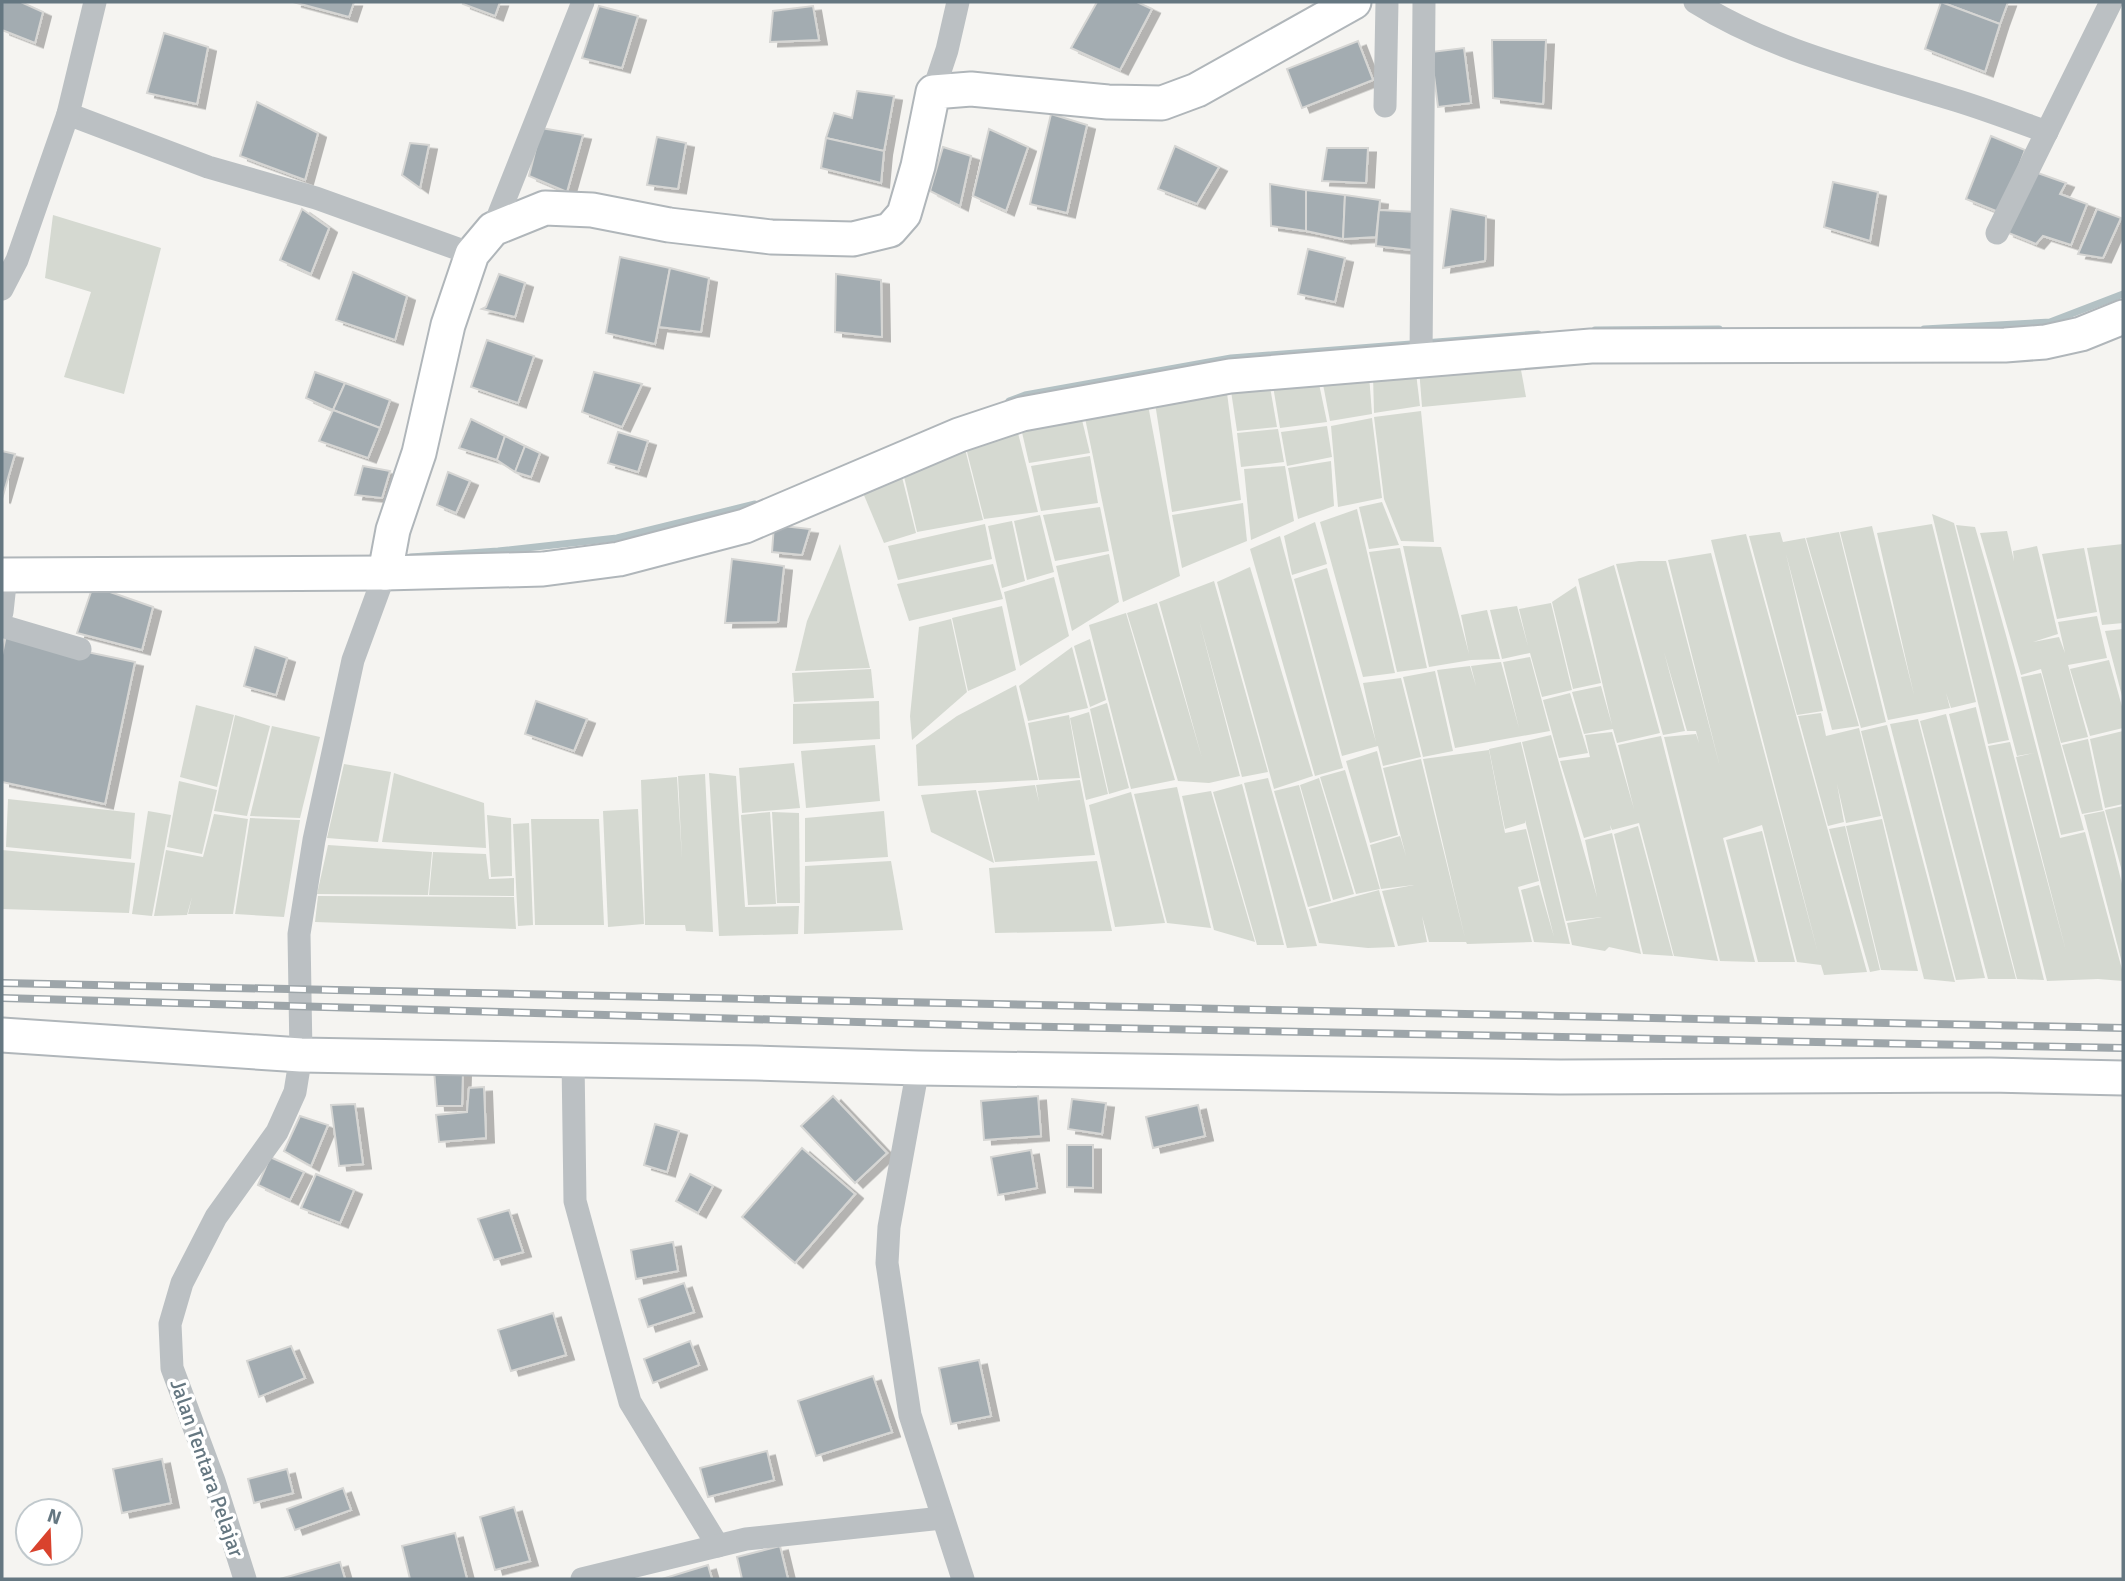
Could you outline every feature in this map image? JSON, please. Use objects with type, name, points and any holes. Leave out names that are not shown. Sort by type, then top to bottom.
[{"type":"street","points":[[2,289],[17,260],[68,114],[95,2]]},
{"type":"street","points":[[386,569],[393,530],[419,453],[448,326],[472,254],[493,229],[583,2]]},
{"type":"street","points":[[493,229],[545,208],[592,210],[669,225],[771,237],[853,239],[890,230],[904,214],[958,2]]},
{"type":"street","points":[[933,92],[971,89],[1108,102],[1162,103],[1197,90],[1354,2]]},
{"type":"street","points":[[1385,106],[1387,2]]},
{"type":"street","points":[[1420,349],[1424,2]]},
{"type":"street","points":[[1695,2],[1766,38],[1844,67],[1948,97],[2047,132]]},
{"type":"street","points":[[1997,233],[2111,2]]},
{"type":"street","points":[[68,114],[208,167],[316,198],[472,254]]},
{"type":"street","points":[[2,612],[4,575],[543,569],[619,559],[745,526],[959,435],[1022,414],[1230,376],[1420,349],[2005,345],[2045,342],[2081,334],[2123,317]]},
{"type":"street","name":"Jalan Tentara Pelajar","points":[[245,1579],[214,1481],[172,1368],[170,1324],[182,1283],[216,1217],[276,1132],[295,1092],[302,1055],[299,934],[314,841],[354,660],[386,569]]},
{"type":"street","points":[[2,626],[80,649]]},
{"type":"street","points":[[2,1035],[302,1055],[918,1068],[1560,1077],[1990,1075],[2123,1078]]},
{"type":"street","points":[[573,1060],[575,1201],[630,1402],[718,1546]]},
{"type":"street","points":[[918,1068],[890,1227],[887,1263],[910,1415],[963,1579]]},
{"type":"street","points":[[582,1579],[608,1576],[746,1539],[942,1518]]},
{"type":"shaded area","points":[[53,215],[161,248],[124,394],[64,377],[91,292],[45,278]]},
{"type":"shaded area","points":[[1519,359],[1526,397],[1422,407],[1419,368]]},
{"type":"shaded area","points":[[1416,373],[1420,406],[1374,413],[1373,375]]},
{"type":"shaded area","points":[[1369,375],[1372,414],[1330,421],[1322,379]]},
{"type":"shaded area","points":[[1318,379],[1327,422],[1280,428],[1273,386]]},
{"type":"shaded area","points":[[1270,387],[1277,427],[1237,431],[1231,391]]},
{"type":"shaded area","points":[[1227,393],[1241,500],[1172,512],[1155,403]]},
{"type":"shaded area","points":[[1148,405],[1180,576],[1123,602],[1085,418]]},
{"type":"shaded area","points":[[1421,411],[1434,542],[1401,541],[1384,499],[1374,417]]},
{"type":"shaded area","points":[[1372,418],[1382,498],[1338,507],[1331,426]]},
{"type":"shaded area","points":[[1082,420],[1090,453],[1029,463],[1021,428]]},
{"type":"shaded area","points":[[1327,426],[1332,457],[1287,466],[1281,432]]},
{"type":"shaded area","points":[[1017,429],[1038,512],[984,519],[964,440]]},
{"type":"shaded area","points":[[1278,429],[1284,462],[1241,467],[1237,433]]},
{"type":"shaded area","points":[[963,441],[983,520],[917,532],[902,468]]},
{"type":"shaded area","points":[[1090,456],[1098,503],[1041,511],[1031,466]]},
{"type":"shaded area","points":[[1331,461],[1334,506],[1298,519],[1288,468]]},
{"type":"shaded area","points":[[1285,466],[1294,521],[1251,540],[1244,469]]},
{"type":"shaded area","points":[[900,469],[916,533],[884,543],[861,488]]},
{"type":"shaded area","points":[[1382,502],[1399,545],[1369,549],[1359,507]]},
{"type":"shaded area","points":[[1243,503],[1247,541],[1182,568],[1172,515]]},
{"type":"shaded area","points":[[1100,507],[1109,551],[1055,561],[1043,515]]},
{"type":"shaded area","points":[[1357,509],[1395,673],[1363,677],[1320,522]]},
{"type":"shaded area","points":[[1932,514],[1954,523],[2009,740],[1988,744]]},
{"type":"shaded area","points":[[1040,515],[1054,572],[1027,580],[1014,521]]},
{"type":"shaded area","points":[[1012,521],[1025,581],[1002,588],[988,526]]},
{"type":"shaded area","points":[[1315,522],[1327,564],[1292,575],[1284,536]]},
{"type":"shaded area","points":[[985,524],[992,559],[898,580],[888,546]]},
{"type":"shaded area","points":[[1932,524],[1976,702],[1951,708],[1946,693],[1950,708],[1888,720],[1840,532],[1872,526],[1914,695],[1877,533]]},
{"type":"shaded area","points":[[1956,525],[1975,527],[2060,838],[2085,832],[2123,981],[2047,981],[1988,746],[2010,742],[2066,951],[2016,757],[2034,753],[2017,756]]},
{"type":"shaded area","points":[[2007,531],[2014,561],[2013,551],[2037,546],[2058,634],[2033,642],[2059,637],[2065,653],[2058,622],[2097,616],[2107,658],[2068,665],[2088,737],[2061,743],[2041,669],[2021,675],[1980,533]]},
{"type":"shaded area","points":[[1780,532],[1783,542],[1805,538],[1859,726],[1832,730],[1786,554],[1823,711],[1797,715],[1749,536]]},
{"type":"shaded area","points":[[1839,532],[1886,722],[1861,728],[1806,538]]},
{"type":"shaded area","points":[[1746,534],[1867,972],[1824,975],[1821,965],[1797,962],[1762,825],[1723,838],[1755,962],[1720,961],[1664,737],[1696,734],[1699,743],[1696,731],[1687,731],[1664,652],[1685,731],[1663,735],[1616,564],[1666,561],[1720,767],[1668,560],[1711,553],[1818,953],[1711,540]]},
{"type":"shaded area","points":[[1280,536],[1343,768],[1315,776],[1250,549]]},
{"type":"shaded area","points":[[840,544],[870,668],[795,671],[807,621]]},
{"type":"shaded area","points":[[2123,544],[2123,623],[2102,625],[2087,548]]},
{"type":"shaded area","points":[[1403,546],[1441,547],[1469,654],[1461,615],[1487,610],[1500,659],[1471,660],[1429,667]]},
{"type":"shaded area","points":[[1400,548],[1427,668],[1397,672],[1369,552]]},
{"type":"shaded area","points":[[2084,548],[2097,612],[2057,619],[2042,554]]},
{"type":"shaded area","points":[[1109,554],[1119,602],[1072,631],[1056,566]]},
{"type":"shaded area","points":[[993,564],[1003,599],[909,621],[897,584]]},
{"type":"shaded area","points":[[1614,565],[1660,733],[1617,743],[1613,729],[1584,734],[1572,692],[1601,686],[1612,725],[1578,579]]},
{"type":"shaded area","points":[[1250,567],[1313,776],[1274,789],[1217,582]]},
{"type":"shaded area","points":[[1327,568],[1376,742],[1363,683],[1401,678],[1421,757],[1383,766],[1378,746],[1342,756],[1294,579]]},
{"type":"shaded area","points":[[1054,577],[1069,636],[1020,666],[1004,592]]},
{"type":"shaded area","points":[[1214,581],[1268,772],[1242,777],[1199,620],[1240,776],[1209,783],[1178,781],[1127,613],[1157,603],[1202,758],[1159,602]]},
{"type":"shaded area","points":[[1576,586],[1601,683],[1573,689],[1552,602]]},
{"type":"shaded area","points":[[1551,603],[1572,690],[1542,697],[1530,653],[1502,659],[1490,610],[1517,606],[1528,646],[1519,609]]},
{"type":"shaded area","points":[[1002,606],[1016,670],[968,691],[952,618]]},
{"type":"shaded area","points":[[1126,613],[1175,780],[1131,789],[1089,625]]},
{"type":"shaded area","points":[[951,619],[967,692],[912,740],[910,716],[919,627]]},
{"type":"shaded area","points":[[2123,629],[2123,700],[2105,631]]},
{"type":"shaded area","points":[[1090,639],[1106,700],[1090,707],[1074,646]]},
{"type":"shaded area","points":[[1072,647],[1088,708],[1028,721],[1019,686]]},
{"type":"shaded area","points":[[1530,657],[1550,731],[1455,748],[1437,670],[1470,666],[1476,686],[1471,666],[1501,662],[1519,728],[1503,662]]},
{"type":"shaded area","points":[[2109,660],[2123,710],[2123,728],[2090,736],[2070,669]]},
{"type":"shaded area","points":[[871,669],[874,698],[794,702],[792,673]]},
{"type":"shaded area","points":[[1435,671],[1453,751],[1423,757],[1403,677]]},
{"type":"shaded area","points":[[2041,673],[2084,830],[2061,835],[2021,677]]},
{"type":"shaded area","points":[[1016,685],[1038,780],[918,786],[916,745],[957,716]]},
{"type":"shaded area","points":[[1570,693],[1588,753],[1559,758],[1543,700]]},
{"type":"shaded area","points":[[879,701],[880,739],[793,744],[793,704]]},
{"type":"shaded area","points":[[1107,703],[1129,788],[1109,794],[1090,709]]},
{"type":"shaded area","points":[[196,705],[234,715],[217,787],[180,777]]},
{"type":"shaded area","points":[[1976,707],[2044,980],[2017,979],[1949,714]]},
{"type":"shaded area","points":[[1089,712],[1108,794],[1086,800],[1070,718]]},
{"type":"shaded area","points":[[1821,713],[1826,736],[1859,728],[1881,816],[1846,823],[1837,784],[1844,822],[1828,826],[1798,716]]},
{"type":"shaded area","points":[[1946,714],[2016,979],[1988,979],[1920,721]]},
{"type":"shaded area","points":[[235,715],[270,726],[247,816],[214,811]]},
{"type":"shaded area","points":[[1069,715],[1080,778],[1039,780],[1028,723]]},
{"type":"shaded area","points":[[1918,719],[1985,978],[1956,980],[1890,724]]},
{"type":"shaded area","points":[[1887,725],[1955,982],[1924,979],[1861,731]]},
{"type":"shaded area","points":[[272,726],[320,737],[300,818],[250,816]]},
{"type":"shaded area","points":[[2123,731],[2123,804],[2105,808],[2090,739]]},
{"type":"shaded area","points":[[1612,732],[1634,809],[1618,745],[1661,736],[1718,961],[1674,956],[1639,823],[1612,830],[1610,825],[1611,830],[1584,838],[1560,761],[1590,757],[1585,735]]},
{"type":"shaded area","points":[[1551,735],[1597,897],[1585,840],[1612,833],[1641,954],[1609,947],[1605,951],[1572,945],[1567,923],[1602,917],[1566,921],[1522,742]]},
{"type":"shaded area","points":[[2088,739],[2103,810],[2082,814],[2062,745]]},
{"type":"shaded area","points":[[1521,742],[1570,944],[1534,942],[1521,890],[1539,885],[1554,937],[1525,820],[1525,823],[1505,829],[1489,749]]},
{"type":"shaded area","points":[[875,745],[880,801],[806,808],[801,751]]},
{"type":"shaded area","points":[[1489,750],[1505,833],[1526,829],[1539,881],[1518,887],[1532,942],[1429,942],[1422,916],[1427,942],[1398,946],[1382,891],[1414,885],[1381,889],[1370,845],[1400,836],[1406,856],[1383,768],[1421,759],[1465,938],[1423,759]]},
{"type":"shaded area","points":[[1377,751],[1398,835],[1370,843],[1346,761]]},
{"type":"shaded area","points":[[794,763],[800,808],[742,813],[739,768]]},
{"type":"shaded area","points":[[344,764],[391,772],[378,842],[327,838]]},
{"type":"shaded area","points":[[1345,770],[1380,889],[1356,894],[1320,777]]},
{"type":"shaded area","points":[[394,773],[484,803],[486,848],[382,842]]},
{"type":"shaded area","points":[[709,773],[736,776],[745,907],[799,906],[798,934],[719,936]]},
{"type":"shaded area","points":[[705,774],[713,932],[686,931],[685,925],[645,925],[641,780],[677,777],[682,859],[678,776]]},
{"type":"shaded area","points":[[1268,778],[1317,946],[1287,948],[1244,783]]},
{"type":"shaded area","points":[[1319,778],[1354,894],[1333,900],[1300,785]]},
{"type":"shaded area","points":[[1080,780],[1095,855],[995,862],[978,791],[1035,785],[1039,802],[1036,785]]},
{"type":"shaded area","points":[[179,781],[217,790],[202,854],[167,847]]},
{"type":"shaded area","points":[[1242,784],[1284,945],[1257,945],[1213,792]]},
{"type":"shaded area","points":[[1299,785],[1331,901],[1308,907],[1274,791]]},
{"type":"shaded area","points":[[1177,787],[1211,928],[1167,923],[1134,794]]},
{"type":"shaded area","points":[[976,790],[994,863],[931,832],[921,795]]},
{"type":"shaded area","points":[[1211,791],[1255,942],[1214,930],[1182,796]]},
{"type":"shaded area","points":[[1131,792],[1165,923],[1115,927],[1089,805]]},
{"type":"shaded area","points":[[8,799],[135,813],[131,859],[6,847]]},
{"type":"shaded area","points":[[2123,806],[2123,875],[2105,810]]},
{"type":"shaded area","points":[[638,809],[644,924],[608,927],[603,811]]},
{"type":"shaded area","points":[[148,811],[171,815],[152,916],[132,914]]},
{"type":"shaded area","points":[[884,811],[888,857],[805,862],[805,818]]},
{"type":"shaded area","points":[[2104,811],[2123,888],[2123,967],[2084,815]]},
{"type":"shaded area","points":[[770,812],[776,904],[748,905],[741,815]]},
{"type":"shaded area","points":[[772,812],[799,813],[800,903],[777,903]]},
{"type":"shaded area","points":[[214,814],[248,819],[233,914],[188,914],[192,897],[187,915],[154,916],[166,850],[203,857]]},
{"type":"shaded area","points":[[487,815],[511,818],[512,876],[491,877]]},
{"type":"shaded area","points":[[250,818],[300,820],[284,917],[235,914]]},
{"type":"shaded area","points":[[531,819],[599,819],[604,925],[535,925]]},
{"type":"shaded area","points":[[1882,819],[1918,971],[1881,970],[1846,826]]},
{"type":"shaded area","points":[[529,823],[533,925],[518,926],[513,824]]},
{"type":"shaded area","points":[[1638,826],[1673,956],[1643,954],[1614,834]]},
{"type":"shaded area","points":[[1845,826],[1880,970],[1870,972],[1829,829]]},
{"type":"shaded area","points":[[1762,831],[1795,962],[1758,962],[1726,840]]},
{"type":"shaded area","points":[[328,845],[432,852],[428,895],[317,894]]},
{"type":"shaded area","points":[[2,850],[135,863],[129,913],[2,909]]},
{"type":"shaded area","points":[[433,852],[486,854],[489,879],[514,878],[514,896],[429,895]]},
{"type":"shaded area","points":[[891,861],[903,930],[804,934],[805,866]]},
{"type":"shaded area","points":[[1097,861],[1112,931],[995,933],[989,868]]},
{"type":"shaded area","points":[[1379,890],[1395,947],[1368,948],[1319,943],[1309,909]]},
{"type":"shaded area","points":[[318,896],[514,897],[516,929],[315,922]]},
{"type":"building","points":[[2,2],[21,2],[43,12],[35,43],[2,30]]},
{"type":"building","points":[[293,2],[354,2],[349,17]]},
{"type":"building","points":[[500,2],[495,16],[463,4]]},
{"type":"building","points":[[1097,2],[1137,2],[1152,9],[1120,70],[1071,48]]},
{"type":"building","points":[[1941,2],[2008,2],[2000,24]]},
{"type":"building","points":[[1941,2],[2000,24],[1985,72],[1925,49]]},
{"type":"building","points":[[599,6],[638,16],[622,68],[582,58]]},
{"type":"building","points":[[813,6],[819,40],[770,42],[773,11]]},
{"type":"building","points":[[164,33],[208,47],[197,104],[147,93]]},
{"type":"building","points":[[1492,40],[1546,40],[1543,104],[1493,98]]},
{"type":"building","points":[[1358,41],[1373,80],[1302,108],[1287,69]]},
{"type":"building","points":[[1464,48],[1471,103],[1438,107],[1431,52]]},
{"type":"building","points":[[857,91],[894,96],[884,151],[826,138],[834,113],[852,118]]},
{"type":"building","points":[[257,102],[318,133],[305,180],[240,156]]},
{"type":"building","points":[[1051,114],[1087,125],[1067,213],[1030,204]]},
{"type":"building","points":[[541,128],[583,135],[567,192],[529,176]]},
{"type":"building","points":[[989,129],[1028,147],[1006,211],[973,196]]},
{"type":"building","points":[[1991,136],[2025,150],[2001,213],[1966,199]]},
{"type":"building","points":[[657,137],[686,143],[678,189],[647,185]]},
{"type":"building","points":[[826,138],[884,151],[881,183],[821,168]]},
{"type":"building","points":[[410,143],[429,145],[420,188],[402,175]]},
{"type":"building","points":[[1175,146],[1219,167],[1197,204],[1158,189]]},
{"type":"building","points":[[943,147],[971,156],[960,206],[930,191]]},
{"type":"building","points":[[1327,148],[1368,148],[1366,183],[1322,181]]},
{"type":"building","points":[[2035,172],[2066,183],[2060,194],[2087,204],[2071,245],[2043,236],[2036,244],[2006,232]]},
{"type":"building","points":[[1833,182],[1878,192],[1870,241],[1824,227]]},
{"type":"building","points":[[1270,184],[1306,190],[1306,231],[1271,226]]},
{"type":"building","points":[[1306,190],[1345,195],[1343,239],[1306,231]]},
{"type":"building","points":[[1345,195],[1380,200],[1376,237],[1343,239]]},
{"type":"building","points":[[302,209],[329,228],[311,274],[280,260]]},
{"type":"building","points":[[1451,209],[1486,216],[1485,261],[1443,268]]},
{"type":"building","points":[[2097,209],[2121,218],[2103,258],[2078,254]]},
{"type":"building","points":[[1379,210],[1416,212],[1412,250],[1376,246]]},
{"type":"building","points":[[1308,249],[1345,258],[1335,302],[1298,294]]},
{"type":"building","points":[[620,257],[670,268],[655,344],[606,333]]},
{"type":"building","points":[[670,268],[709,278],[701,332],[659,327]]},
{"type":"building","points":[[353,272],[407,296],[395,340],[336,320]]},
{"type":"building","points":[[499,274],[525,283],[515,317],[482,309],[486,307]]},
{"type":"building","points":[[836,274],[881,280],[882,337],[835,332]]},
{"type":"building","points":[[487,340],[534,356],[518,403],[471,387]]},
{"type":"building","points":[[315,372],[345,383],[333,410],[306,398]]},
{"type":"building","points":[[594,372],[642,384],[622,427],[582,412]]},
{"type":"building","points":[[345,383],[390,400],[380,428],[333,410]]},
{"type":"building","points":[[333,410],[380,428],[368,458],[319,441]]},
{"type":"building","points":[[471,419],[505,436],[497,460],[459,448]]},
{"type":"building","points":[[618,432],[648,441],[638,472],[608,463]]},
{"type":"building","points":[[505,436],[525,446],[515,472],[497,460]]},
{"type":"building","points":[[525,446],[540,453],[531,477],[515,472]]},
{"type":"building","points":[[2,451],[15,454],[2,499]]},
{"type":"building","points":[[363,466],[390,471],[382,498],[355,495]]},
{"type":"building","points":[[448,472],[470,481],[456,513],[437,505]]},
{"type":"building","points":[[774,525],[810,529],[802,555],[772,552]]},
{"type":"building","points":[[732,559],[784,566],[778,622],[725,623]]},
{"type":"building","points":[[93,586],[153,607],[142,650],[77,633]]},
{"type":"building","points":[[6,635],[135,662],[105,804],[2,782],[2,655]]},
{"type":"building","points":[[255,647],[287,658],[276,695],[244,686]]},
{"type":"building","points":[[536,701],[587,719],[574,751],[525,734]]},
{"type":"building","points":[[434,1070],[463,1070],[462,1106],[437,1106]]},
{"type":"building","points":[[484,1087],[486,1138],[439,1142],[436,1115],[467,1112],[469,1088]]},
{"type":"building","points":[[833,1096],[887,1153],[855,1183],[801,1126]]},
{"type":"building","points":[[1038,1096],[1041,1136],[984,1140],[981,1101]]},
{"type":"building","points":[[1072,1099],[1106,1103],[1102,1134],[1068,1129]]},
{"type":"building","points":[[355,1104],[363,1164],[339,1166],[331,1105]]},
{"type":"building","points":[[1198,1105],[1205,1136],[1153,1148],[1146,1117]]},
{"type":"building","points":[[300,1116],[328,1125],[311,1166],[284,1151]]},
{"type":"building","points":[[655,1124],[679,1131],[667,1172],[644,1165]]},
{"type":"building","points":[[1067,1145],[1093,1145],[1093,1188],[1067,1187]]},
{"type":"building","points":[[802,1148],[855,1194],[795,1263],[742,1217]]},
{"type":"building","points":[[1031,1150],[1037,1188],[998,1195],[991,1157]]},
{"type":"building","points":[[270,1157],[304,1172],[290,1200],[258,1185]]},
{"type":"building","points":[[316,1174],[354,1190],[340,1223],[301,1208]]},
{"type":"building","points":[[690,1174],[713,1186],[698,1213],[676,1201]]},
{"type":"building","points":[[509,1210],[523,1252],[494,1260],[478,1219]]},
{"type":"building","points":[[673,1242],[678,1271],[636,1279],[631,1250]]},
{"type":"building","points":[[684,1283],[694,1312],[648,1327],[639,1299]]},
{"type":"building","points":[[553,1313],[566,1355],[511,1371],[498,1330]]},
{"type":"building","points":[[690,1341],[699,1365],[653,1383],[644,1359]]},
{"type":"building","points":[[291,1346],[305,1378],[259,1397],[247,1361]]},
{"type":"building","points":[[979,1360],[991,1416],[951,1424],[939,1368]]},
{"type":"building","points":[[873,1376],[892,1432],[816,1456],[798,1401]]},
{"type":"building","points":[[767,1451],[774,1480],[708,1497],[700,1468]]},
{"type":"building","points":[[162,1459],[171,1503],[122,1513],[113,1469]]},
{"type":"building","points":[[287,1469],[293,1493],[254,1503],[248,1479]]},
{"type":"building","points":[[343,1488],[351,1510],[295,1530],[287,1509]]},
{"type":"building","points":[[514,1507],[530,1561],[495,1570],[480,1517]]},
{"type":"building","points":[[455,1533],[467,1579],[410,1579],[402,1546]]},
{"type":"building","points":[[780,1546],[788,1579],[742,1579],[737,1557]]},
{"type":"building","points":[[340,1562],[345,1579],[280,1579]]},
{"type":"building","points":[[708,1565],[712,1579],[662,1579]]},
{"type":"waterway","points":[[1924,329],[2050,322],[2123,294]]},
{"type":"waterway","points":[[1595,330],[1719,329]]},
{"type":"waterway","points":[[1009,401],[1025,395],[1231,358],[1538,334]]},
{"type":"waterway","points":[[411,557],[617,538],[755,504]]},
{"type":"railway","points":[[2,983],[2123,1028]]},
{"type":"railway","points":[[2,998],[999,1026],[2123,1048]]}]
